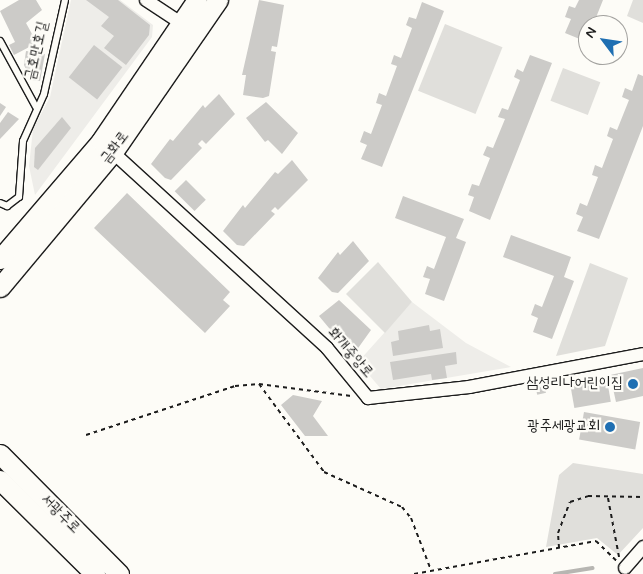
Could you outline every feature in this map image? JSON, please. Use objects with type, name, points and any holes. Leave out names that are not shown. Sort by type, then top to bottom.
[{"type":"main road","name":"금화로","points":[[190,30],[197,0]]},
{"type":"main road","name":"금화로","points":[[0,287],[107,147],[190,30],[218,0]]},
{"type":"main road","name":"금화로","points":[[0,260],[107,147]]},
{"type":"main road","name":"서광주로","points":[[0,454],[119,574]]},
{"type":"main road","name":"서광주로","points":[[0,480],[94,574]]},
{"type":"street","points":[[146,0],[190,30]]},
{"type":"street","name":"화개중앙로","points":[[107,147],[327,348],[368,398],[451,390],[643,354]]},
{"type":"street","points":[[625,568],[643,547]]},
{"type":"lane","name":"금호만호길","points":[[0,203],[7,206],[19,197],[23,141],[53,59],[64,0]]},
{"type":"lane","name":"금호만호길","points":[[0,41],[36,107]]},
{"type":"path","points":[[86,435],[236,386],[259,384],[368,398]]},
{"type":"path","points":[[259,384],[324,472],[402,507],[411,518],[431,570]]},
{"type":"path","points":[[559,548],[558,533],[570,502],[588,496],[608,498],[643,496]]},
{"type":"path","points":[[608,498],[625,568]]},
{"type":"path","points":[[414,574],[596,541],[625,568]]},
{"type":"shaded area","points":[[71,0],[120,0],[153,25],[152,37],[35,195],[29,166],[33,129],[50,97]]},
{"type":"shaded area","points":[[633,0],[643,0],[643,23],[627,15]]},
{"type":"shaded area","points":[[445,24],[502,47],[476,114],[418,91]]},
{"type":"shaded area","points":[[563,68],[600,82],[588,115],[550,101]]},
{"type":"shaded area","points":[[378,262],[412,302],[385,333],[346,294]]},
{"type":"shaded area","points":[[590,263],[628,278],[605,346],[556,356]]},
{"type":"shaded area","points":[[412,302],[466,343],[511,367],[381,389],[358,362]]},
{"type":"shaded area","points":[[573,463],[643,474],[643,528],[618,555],[597,538],[546,547],[559,475]]},
{"type":"building","points":[[19,0],[36,0],[42,10],[26,23],[37,43],[14,55],[9,45],[15,42],[0,11]]},
{"type":"building","points":[[86,0],[118,0],[150,25],[149,35],[126,65],[104,48],[114,36],[101,26],[109,17]]},
{"type":"building","points":[[259,0],[284,5],[277,47],[272,46],[271,51],[276,52],[269,96],[263,98],[243,95],[246,75],[242,75]]},
{"type":"building","points":[[579,0],[603,0],[597,15],[578,15],[578,38],[565,33],[571,19],[565,17],[569,6],[575,8]]},
{"type":"building","points":[[422,2],[444,11],[382,167],[361,159],[367,145],[360,142],[364,131],[371,134],[382,105],[376,103],[379,93],[386,96],[397,66],[391,64],[394,55],[401,58],[412,28],[406,25],[409,17],[416,19]]},
{"type":"building","points":[[94,45],[122,67],[97,99],[69,77]]},
{"type":"building","points":[[26,51],[45,54],[40,81],[31,80],[24,65]]},
{"type":"building","points":[[530,55],[552,63],[490,220],[469,211],[474,197],[468,195],[472,184],[479,186],[490,158],[483,155],[487,146],[493,148],[505,119],[498,117],[502,108],[508,110],[520,80],[514,77],[517,69],[523,72]]},
{"type":"building","points":[[638,74],[643,76],[643,126],[599,239],[577,231],[583,217],[576,214],[580,203],[587,206],[598,177],[592,175],[595,165],[602,168],[613,139],[607,136],[610,127],[617,130],[629,100],[622,97],[625,88],[632,91]]},
{"type":"building","points":[[219,94],[235,114],[206,144],[202,140],[198,144],[202,148],[171,180],[165,178],[151,164],[170,139],[173,141],[203,105],[205,108]]},
{"type":"building","points":[[266,102],[298,133],[282,154],[268,140],[265,142],[246,118]]},
{"type":"building","points":[[0,103],[6,107],[0,116]]},
{"type":"building","points":[[8,112],[19,119],[0,139],[0,123]]},
{"type":"building","points":[[62,117],[71,128],[38,170],[34,167],[35,148]]},
{"type":"building","points":[[292,160],[308,180],[278,210],[275,207],[271,211],[275,214],[244,246],[237,245],[223,231],[243,205],[245,208],[275,172],[278,174]]},
{"type":"building","points":[[186,180],[206,200],[194,211],[175,191]]},
{"type":"building","points":[[127,193],[230,292],[223,300],[230,306],[205,333],[94,228]]},
{"type":"building","points":[[403,196],[464,219],[456,238],[466,242],[444,301],[425,294],[430,279],[423,277],[427,266],[434,269],[446,237],[395,218]]},
{"type":"building","points":[[511,235],[571,257],[564,277],[574,281],[552,339],[533,332],[538,318],[531,315],[535,304],[542,307],[554,276],[503,257]]},
{"type":"building","points":[[353,241],[369,261],[338,293],[332,292],[318,278],[338,252],[340,255]]},
{"type":"building","points":[[339,300],[371,330],[356,351],[341,337],[339,340],[319,316]]},
{"type":"building","points":[[429,325],[430,331],[440,329],[443,348],[393,356],[391,342],[399,340],[398,331]]},
{"type":"building","points":[[456,352],[457,364],[445,366],[447,378],[432,380],[431,374],[393,380],[390,362]]},
{"type":"building","points":[[643,368],[643,396],[616,402],[610,375]]},
{"type":"building","points":[[607,380],[611,402],[574,408],[571,386]]},
{"type":"building","points":[[544,384],[546,393],[537,395],[535,386]]},
{"type":"building","points":[[293,395],[322,401],[313,416],[328,436],[305,436],[281,405]]},
{"type":"building","points":[[584,412],[640,422],[635,449],[579,440]]},
{"type":"waterway","points":[[555,574],[593,568]]},
{"type":"place","name":"삼성리나어린이집","points":[[633,384]]},
{"type":"place","name":"광주세광교회","points":[[610,427]]}]
